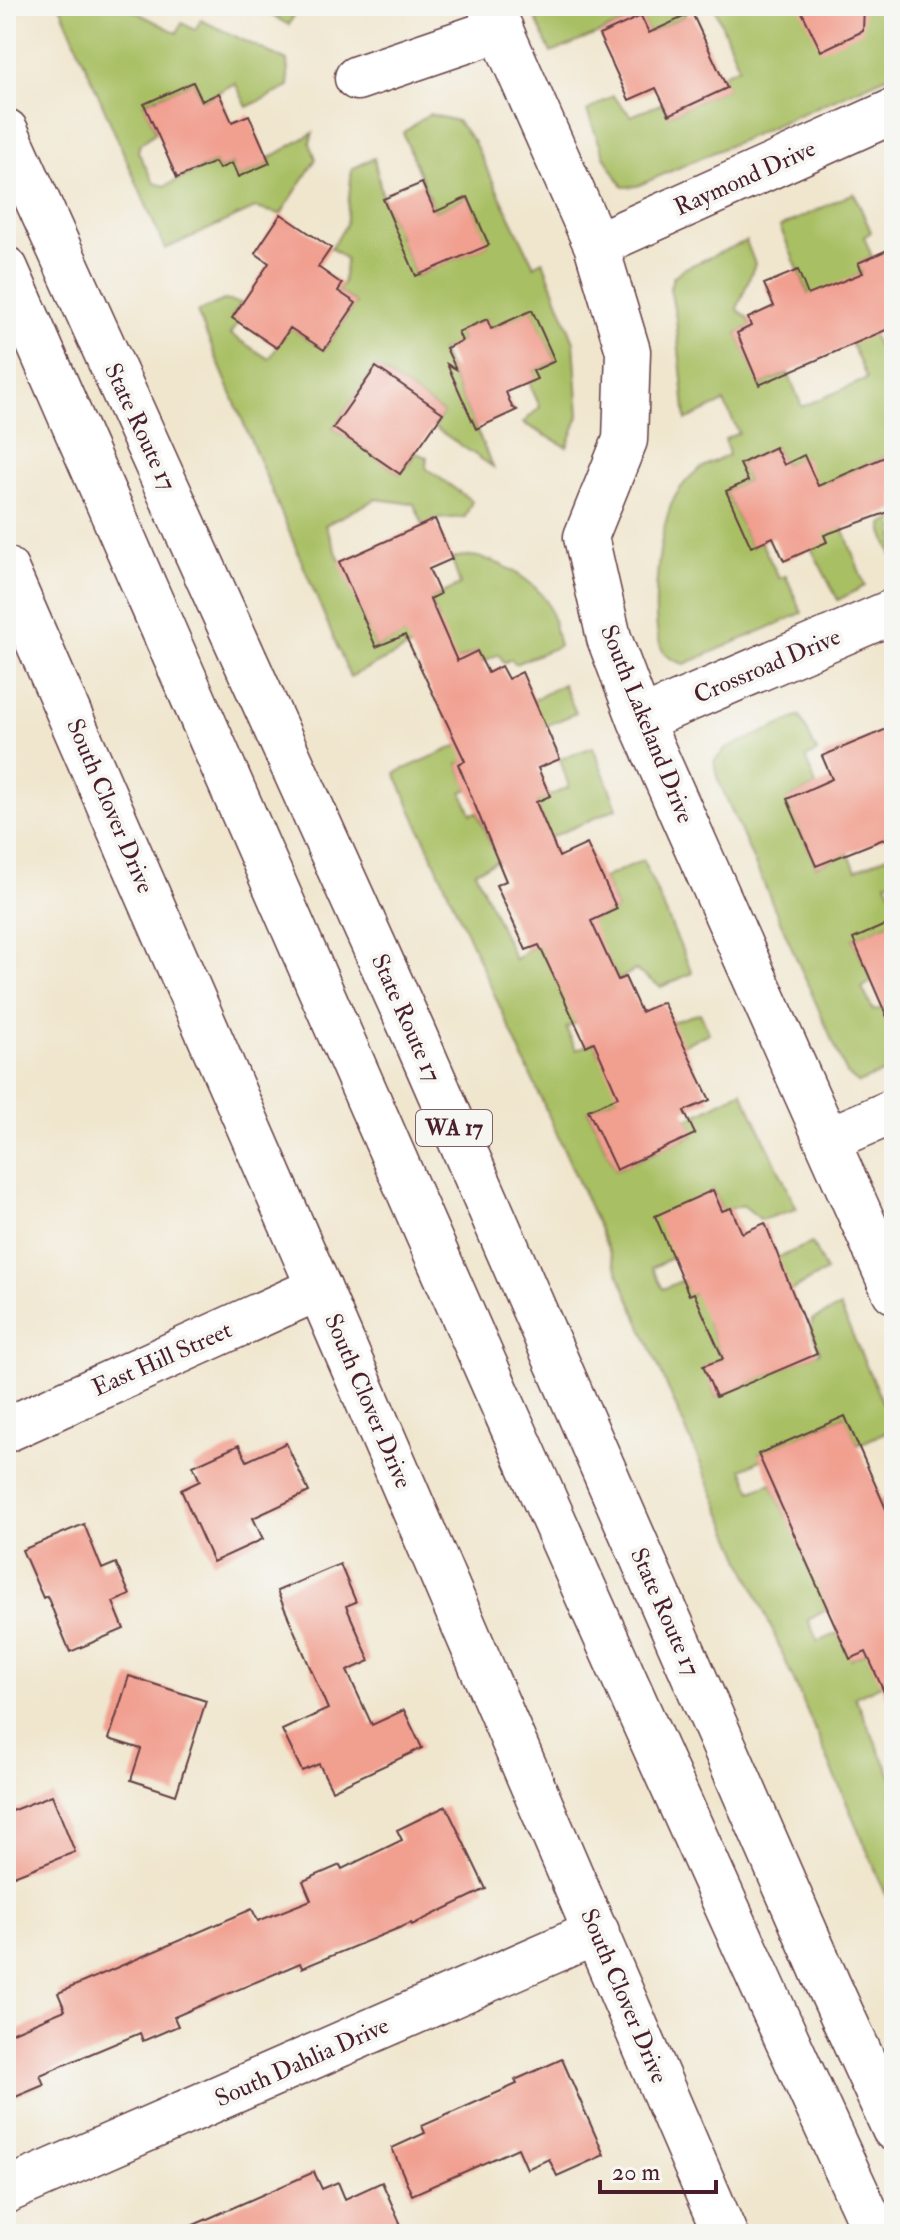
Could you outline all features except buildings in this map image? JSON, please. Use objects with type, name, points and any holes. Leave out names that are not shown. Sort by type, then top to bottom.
[{"type":"main road","points":[[357,78],[496,18]]},
{"type":"main road","name":"South Lakeland Drive","points":[[496,18],[596,245],[628,351],[625,440],[586,537],[609,638],[640,720],[894,1291]]},
{"type":"main road","name":"Raymond Drive","points":[[596,245],[894,111]]},
{"type":"main road","name":"State Route 17","points":[[6,131],[413,1032],[894,2129]]},
{"type":"main road","name":"WA 17","points":[[6,269],[505,1413],[876,2234]]},
{"type":"main road","name":"South Clover Drive","points":[[6,569],[23,654],[319,1288],[725,2234]]},
{"type":"main road","name":"Crossroad Drive","points":[[640,720],[894,611]]},
{"type":"main road","points":[[827,1140],[894,1111]]},
{"type":"main road","name":"East Hill Street","points":[[6,1430],[319,1288]]},
{"type":"main road","name":"South Dahlia Drive","points":[[6,2191],[597,1932]]},
{"type":"green space","points":[[60,6],[124,6],[177,33],[182,23],[195,30],[201,20],[287,61],[289,87],[247,107],[235,83],[202,101],[193,82],[144,103],[156,132],[140,144],[138,152],[154,183],[165,186],[215,162],[219,169],[232,163],[239,177],[270,163],[268,159],[313,133],[310,143],[316,159],[281,214],[255,208],[165,249]]},
{"type":"green space","points":[[255,6],[292,6],[295,12],[289,25]]},
{"type":"green space","points":[[530,6],[700,6],[685,10],[685,16],[649,33],[640,16],[551,53]]},
{"type":"green space","points":[[714,6],[894,6],[894,73],[637,186],[623,187],[605,158],[587,111],[613,96],[631,116],[663,103],[669,115],[726,88],[721,75],[739,67]]},
{"type":"green space","points":[[429,114],[457,121],[474,142],[534,266],[543,261],[574,342],[579,416],[567,447],[523,423],[540,407],[529,382],[536,379],[533,371],[555,361],[532,311],[491,329],[487,319],[458,332],[462,341],[441,351],[493,467],[434,427],[443,413],[376,367],[333,428],[400,474],[416,453],[427,457],[426,468],[472,501],[465,517],[435,519],[423,525],[414,504],[376,499],[325,525],[376,647],[439,620],[430,599],[460,585],[452,559],[463,556],[489,560],[503,566],[538,590],[550,609],[559,646],[515,664],[511,659],[504,663],[499,654],[482,662],[477,651],[441,668],[424,640],[350,677],[197,312],[224,300],[241,303],[232,317],[239,322],[230,334],[269,359],[290,328],[324,350],[356,303],[338,291],[343,284],[346,259],[331,248],[346,225],[352,169],[374,158],[383,199],[416,276],[488,245],[468,197],[435,212],[403,133]]},
{"type":"green space","points":[[854,193],[871,232],[864,237],[872,257],[859,263],[863,273],[848,280],[887,367],[894,364],[894,453],[826,483],[865,586],[838,600],[811,548],[804,456],[784,465],[775,447],[740,464],[748,481],[726,491],[751,547],[761,542],[779,578],[786,576],[802,613],[685,664],[667,656],[658,633],[656,593],[665,526],[676,495],[687,480],[712,462],[729,455],[725,439],[739,433],[724,402],[686,420],[670,288],[673,277],[683,269],[746,241],[755,264],[737,309],[748,318],[751,326],[737,333],[760,385],[788,373],[802,407],[867,379],[829,293],[810,298],[780,227]]},
{"type":"green space","points":[[894,520],[894,560],[883,524]]},
{"type":"green space","points":[[563,684],[576,713],[458,764],[469,789],[462,792],[471,814],[477,812],[491,845],[544,823],[536,802],[569,787],[560,759],[593,747],[617,808],[475,871],[515,960],[526,950],[617,909],[603,878],[643,860],[692,973],[661,987],[635,970],[618,980],[607,958],[576,1023],[566,1028],[576,1050],[594,1042],[600,1055],[672,1022],[700,1013],[709,1033],[626,1070],[633,1090],[588,1111],[616,1170],[694,1135],[688,1119],[742,1091],[797,1209],[761,1220],[743,1205],[722,1211],[713,1190],[673,1257],[652,1268],[663,1289],[683,1280],[690,1295],[812,1243],[826,1271],[790,1291],[707,1321],[723,1359],[704,1366],[716,1397],[820,1352],[812,1331],[812,1320],[840,1307],[894,1428],[858,1445],[844,1416],[759,1454],[761,1460],[742,1469],[752,1491],[771,1483],[786,1516],[883,1501],[894,1495],[894,1527],[828,1609],[808,1620],[818,1642],[839,1633],[851,1659],[894,1639],[881,1685],[855,1697],[894,1782],[894,1913],[596,1221],[395,773],[530,714],[527,704]]},
{"type":"green space","points":[[800,716],[817,752],[806,758],[816,786],[788,799],[816,866],[848,853],[856,870],[894,853],[894,879],[886,882],[894,899],[894,921],[853,939],[872,981],[862,988],[873,1010],[894,1006],[894,1068],[858,1083],[847,1074],[717,777],[714,761],[726,749]]}]
